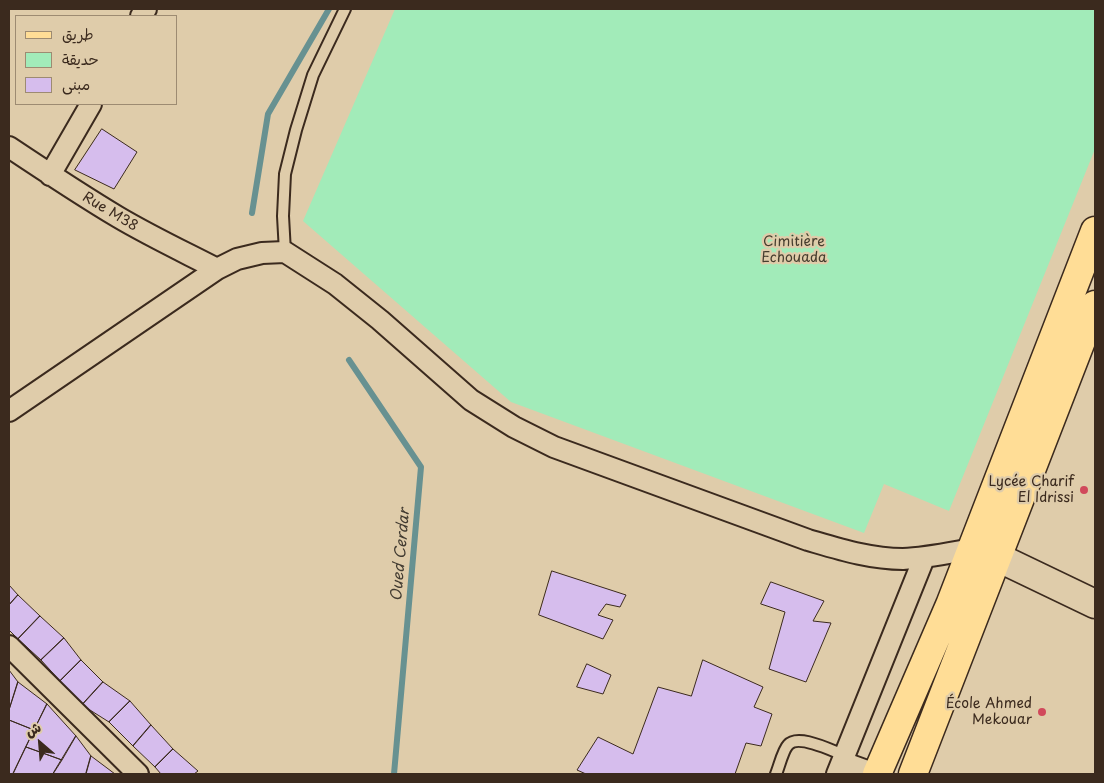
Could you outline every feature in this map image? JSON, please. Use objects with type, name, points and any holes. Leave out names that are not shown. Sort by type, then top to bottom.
[{"type":"main road","points":[[913,774],[985,553],[1095,231]]},
{"type":"main road","points":[[876,774],[985,553],[1095,305]]},
{"type":"main road","points":[[985,553],[1095,604]]},
{"type":"street","points":[[50,175],[90,105]]},
{"type":"street","name":"Rue M38","points":[[9,147],[119,218],[217,268]]},
{"type":"street","points":[[9,411],[217,268],[237,259],[262,253],[285,252],[335,284],[380,320],[470,400],[514,427],[554,447],[846,552],[901,559],[985,553]]},
{"type":"street","points":[[876,774],[841,764],[924,558]]},
{"type":"street","points":[[9,646],[138,774]]},
{"type":"lane","points":[[285,252],[283,216],[287,165],[313,75],[345,9]]},
{"type":"lane","points":[[776,774],[788,745],[795,740],[804,741],[841,764]]},
{"type":"green space","name":"Cimitière Echouada","points":[[395,9],[1095,9],[1095,149],[949,511],[884,484],[864,533],[511,402],[303,221]]},
{"type":"building","points":[[102,129],[137,152],[114,189],[75,170]]},
{"type":"building","points":[[552,571],[626,595],[620,607],[606,604],[598,615],[613,620],[603,639],[539,615]]},
{"type":"building","points":[[771,582],[824,601],[813,621],[831,623],[806,682],[769,669],[785,612],[761,604]]},
{"type":"building","points":[[9,585],[18,595],[9,605]]},
{"type":"building","points":[[18,595],[40,616],[18,639],[9,630],[9,605]]},
{"type":"building","points":[[40,616],[64,638],[41,660],[18,639]]},
{"type":"building","points":[[64,638],[81,660],[60,681],[41,660]]},
{"type":"building","points":[[81,660],[103,682],[82,705],[60,681]]},
{"type":"building","points":[[703,660],[763,687],[754,707],[772,714],[761,746],[746,743],[735,774],[586,774],[577,770],[598,737],[633,754],[658,687],[691,696]]},
{"type":"building","points":[[587,664],[611,675],[603,694],[577,687]]},
{"type":"building","points":[[9,670],[18,682],[9,710]]},
{"type":"building","points":[[18,682],[47,704],[34,730],[9,720],[9,710]]},
{"type":"building","points":[[103,682],[130,701],[109,722],[82,705]]},
{"type":"building","points":[[130,701],[151,725],[133,746],[109,722]]},
{"type":"building","points":[[47,704],[76,736],[62,760],[26,747]]},
{"type":"building","points":[[9,720],[34,730],[13,774],[9,774]]},
{"type":"building","points":[[151,725],[173,749],[155,767],[133,746]]},
{"type":"building","points":[[76,736],[91,756],[86,774],[53,774]]},
{"type":"building","points":[[26,747],[62,760],[53,774],[13,774]]},
{"type":"building","points":[[173,749],[198,771],[194,774],[161,774],[155,767]]},
{"type":"building","points":[[91,756],[115,774],[86,774]]},
{"type":"waterway","name":"Oued Cerdar","points":[[252,213],[268,114],[329,9]]},
{"type":"waterway","name":"Oued Cerdar","points":[[349,360],[421,467],[394,774]]},
{"type":"place","name":"Lycée Charif El Idrissi","points":[[1084,490]]},
{"type":"place","name":"École Ahmed Mekouar","points":[[1042,712]]}]
